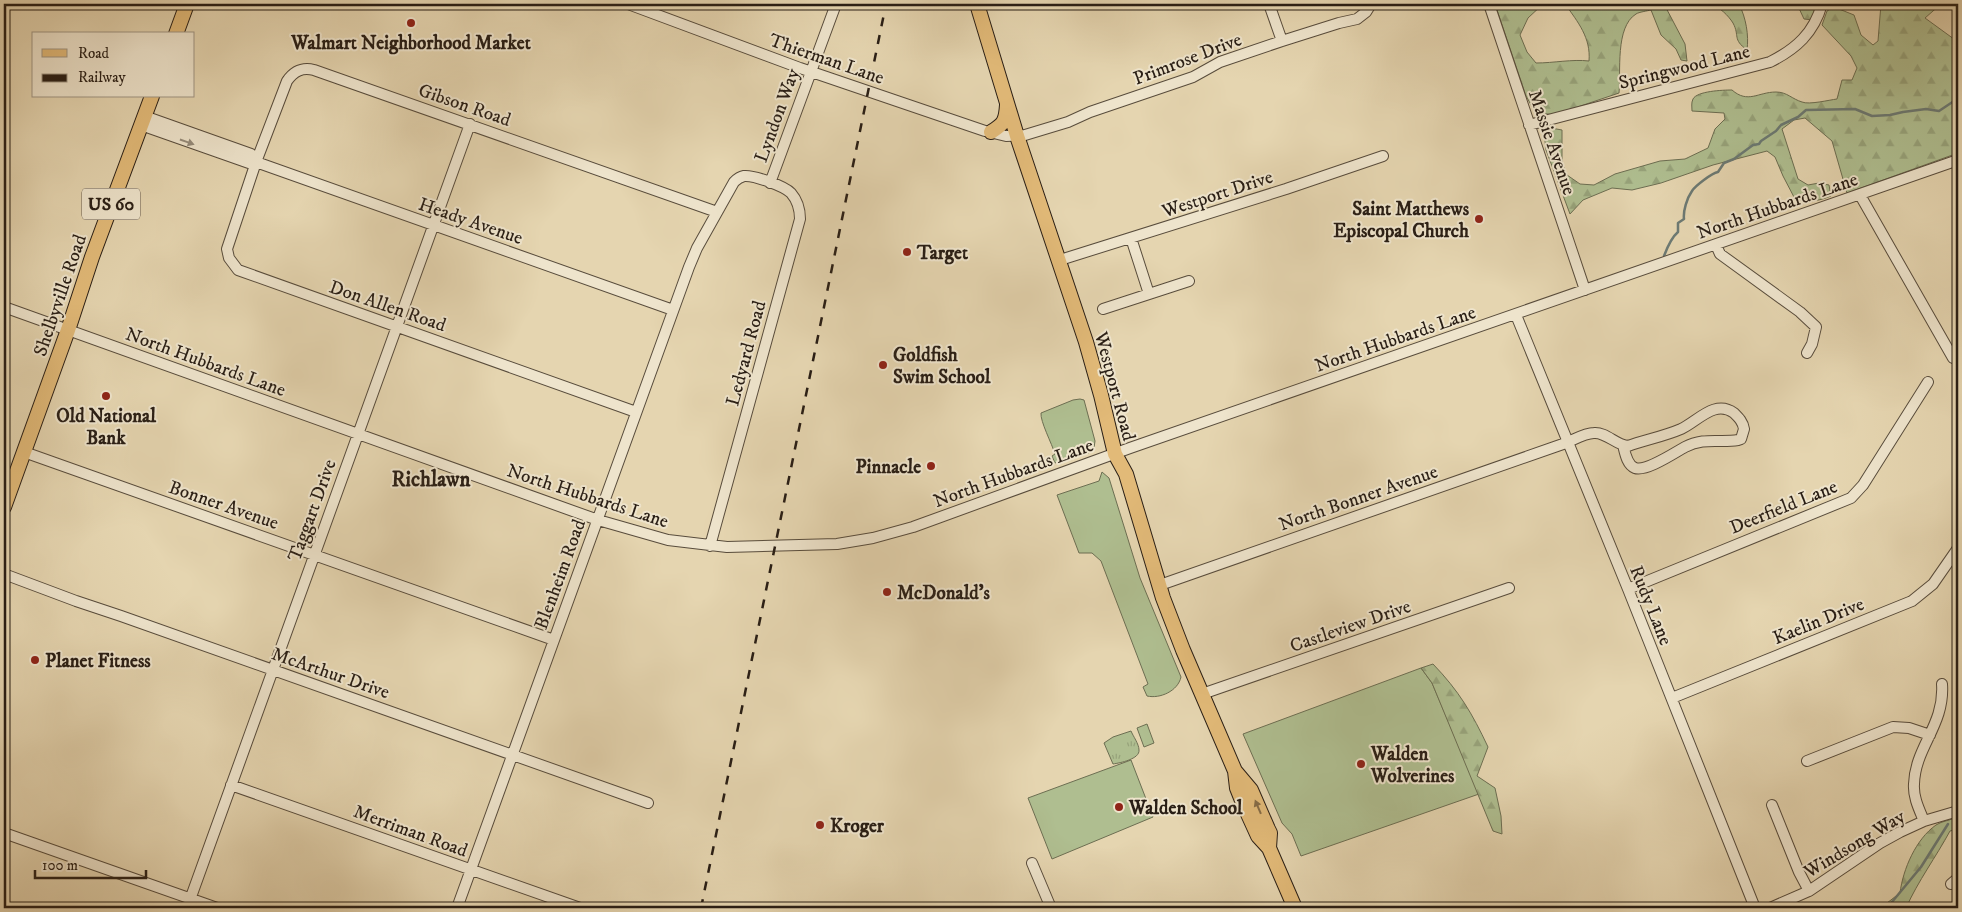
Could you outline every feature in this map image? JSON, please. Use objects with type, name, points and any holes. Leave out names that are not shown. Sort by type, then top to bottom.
[{"type":"main road","points":[[177,32],[187,4]]},
{"type":"main road","name":"Westport Road","points":[[977,4],[1017,136],[1060,260],[1101,394],[1115,454],[1126,474],[1176,633],[1235,771],[1251,790],[1270,833],[1269,848],[1295,908]]},
{"type":"main road","name":"Shelbyville Road","points":[[4,508],[68,330],[92,257],[151,98]]},
{"type":"main road","points":[[990,132],[1002,125],[1006,117],[1007,104]]},
{"type":"street","name":"Thierman Lane","points":[[628,4],[812,71],[990,132],[1006,136],[1017,136]]},
{"type":"street","name":"Lyndon Way","points":[[770,183],[836,4]]},
{"type":"street","points":[[1269,4],[1282,41]]},
{"type":"street","name":"Massie Avenue","points":[[1489,4],[1585,290]]},
{"type":"street","name":"Springwood Lane","points":[[1529,125],[1770,62],[1802,41],[1814,24],[1822,4]]},
{"type":"street","name":"Primrose Drive","points":[[1017,136],[1068,122],[1090,112],[1193,77],[1220,62],[1339,23],[1357,19],[1369,6]]},
{"type":"street","name":"Gibson Road","points":[[256,162],[287,81],[291,75],[301,69],[314,70],[717,212]]},
{"type":"street","name":"Heady Avenue","points":[[143,121],[251,154],[256,162],[673,310]]},
{"type":"street","name":"Taggart Drive","points":[[188,903],[470,124]]},
{"type":"street","name":"Westport Drive","points":[[1060,260],[1384,156]]},
{"type":"street","name":"North Hubbards Lane","points":[[4,307],[598,520],[668,540],[710,546],[758,547],[837,544],[872,538],[913,527],[1115,454],[1958,160]]},
{"type":"street","name":"Don Allen Road","points":[[256,162],[227,249],[229,258],[235,267],[252,276],[636,412]]},
{"type":"street","name":"Blenheim Road","points":[[457,908],[697,248],[734,182],[739,177],[747,176],[770,183]]},
{"type":"street","name":"Ledyard Road","points":[[710,546],[800,219],[800,210],[796,198],[786,188],[770,183]]},
{"type":"street","points":[[1860,195],[1953,358]]},
{"type":"street","points":[[1131,238],[1149,294]]},
{"type":"street","points":[[1716,245],[1720,254],[1800,312],[1816,327],[1812,344],[1807,353]]},
{"type":"street","points":[[1103,309],[1189,281]]},
{"type":"street","name":"Rudy Lane","points":[[1516,315],[1672,698],[1755,908]]},
{"type":"street","name":"Deerfield Lane","points":[[1628,589],[1850,498],[1863,486],[1928,382]]},
{"type":"street","points":[[1718,408],[1735,414],[1740,419],[1744,429],[1741,439],[1697,442],[1644,469],[1630,466],[1623,445],[1628,446],[1681,428],[1708,411],[1718,408]]},
{"type":"street","name":"North Bonner Avenue","points":[[1160,585],[1568,443],[1593,432],[1623,445]]},
{"type":"street","name":"Bonner Avenue","points":[[24,452],[554,640]]},
{"type":"street","name":"Kaelin Drive","points":[[1672,698],[1912,601],[1933,584],[1958,548]]},
{"type":"street","name":"McArthur Drive","points":[[4,574],[648,803]]},
{"type":"street","name":"Castleview Drive","points":[[1202,694],[1509,588]]},
{"type":"street","points":[[1924,822],[1915,798],[1914,784],[1916,769],[1942,705],[1942,684]]},
{"type":"street","points":[[1807,761],[1893,727],[1909,728],[1930,736]]},
{"type":"street","name":"Merriman Road","points":[[231,785],[580,908]]},
{"type":"street","points":[[1772,805],[1799,872],[1809,891]]},
{"type":"street","name":"Windsong Way","points":[[1770,908],[1809,891],[1880,843],[1924,822],[1958,811]]},
{"type":"street","points":[[4,833],[188,903],[217,908]]},
{"type":"street","points":[[1032,864],[1051,908]]},
{"type":"green space","points":[[1495,4],[1543,4],[1528,18],[1520,35],[1527,52],[1536,63],[1589,61],[1586,38],[1565,4],[1664,4],[1685,44],[1687,61],[1681,60],[1676,49],[1661,35],[1651,10],[1636,14],[1629,20],[1622,39],[1619,93],[1554,115],[1535,112],[1526,96]]},
{"type":"green space","points":[[1712,4],[1739,4],[1748,38],[1747,50],[1739,43],[1731,20],[1724,12]]},
{"type":"green space","points":[[1797,4],[1816,4],[1813,20],[1804,19]]},
{"type":"green space","points":[[1881,4],[1941,4],[1925,18],[1958,42],[1958,153],[1847,193],[1832,141],[1805,118],[1794,120],[1782,129],[1798,179],[1808,185],[1819,183],[1829,185],[1831,196],[1813,201],[1795,199],[1775,157],[1767,151],[1713,165],[1661,183],[1632,190],[1612,188],[1583,200],[1570,214],[1546,150],[1544,132],[1551,128],[1562,130],[1562,163],[1567,175],[1580,184],[1594,185],[1615,174],[1660,161],[1685,159],[1708,148],[1715,129],[1725,119],[1724,113],[1692,111],[1693,99],[1700,94],[1711,91],[1732,90],[1748,97],[1770,92],[1780,92],[1805,103],[1837,99],[1842,80],[1852,80],[1857,68],[1851,56],[1822,25],[1827,11],[1834,7],[1854,15],[1861,35],[1873,45],[1878,41]]},
{"type":"green space","points":[[1080,399],[1084,400],[1095,441],[1094,448],[1089,453],[1072,456],[1055,463],[1052,456],[1055,454],[1044,427],[1041,413]]},
{"type":"green space","points":[[1102,472],[1109,478],[1140,578],[1181,677],[1172,690],[1163,695],[1147,696],[1143,687],[1148,684],[1101,561],[1092,553],[1079,553],[1057,495],[1099,481]]},
{"type":"green space","points":[[1433,664],[1464,703],[1488,747],[1477,776],[1495,788],[1501,816],[1502,834],[1493,831],[1432,683],[1421,668]]},
{"type":"green space","name":"Walden Wolverines","points":[[1421,668],[1432,683],[1479,794],[1301,856],[1292,834],[1282,823],[1243,734]]},
{"type":"green space","points":[[1147,724],[1154,743],[1144,747],[1137,728]]},
{"type":"green space","points":[[1131,731],[1138,745],[1138,753],[1129,760],[1113,764],[1104,743],[1113,737]]},
{"type":"green space","points":[[1131,760],[1153,817],[1052,859],[1028,798]]},
{"type":"green space","points":[[1958,817],[1958,829],[1950,831],[1906,908],[1878,908],[1900,893],[1907,865],[1922,838],[1941,822]]},
{"type":"waterway","points":[[1664,256],[1668,246],[1678,232],[1678,223],[1684,219],[1688,197],[1694,189],[1708,177],[1718,172],[1724,163],[1734,159],[1753,145],[1759,144],[1781,125],[1798,117],[1806,110],[1855,109],[1872,116],[1926,109],[1939,111],[1954,101],[1958,102]]},
{"type":"waterway","points":[[1956,801],[1958,795]]},
{"type":"waterway","points":[[1887,908],[1921,867],[1948,824]]},
{"type":"railway","points":[[701,908],[886,4]]},
{"type":"place","name":"Walmart Neighborhood Market","points":[[411,23]]},
{"type":"place","name":"Saint Matthews Episcopal Church","points":[[1479,219]]},
{"type":"place","name":"Target","points":[[907,252]]},
{"type":"place","name":"Goldfish Swim School","points":[[883,365]]},
{"type":"place","name":"Old National Bank","points":[[106,396]]},
{"type":"place","name":"Pinnacle","points":[[931,466]]},
{"type":"place","name":"McDonald's","points":[[887,592]]},
{"type":"place","name":"Planet Fitness","points":[[35,660]]},
{"type":"place","name":"Walden Wolverines","points":[[1361,764]]},
{"type":"place","name":"Walden School","points":[[1119,807]]},
{"type":"place","name":"Kroger","points":[[820,825]]},
{"type":"district","name":"Richlawn","points":[[431,479]]}]
